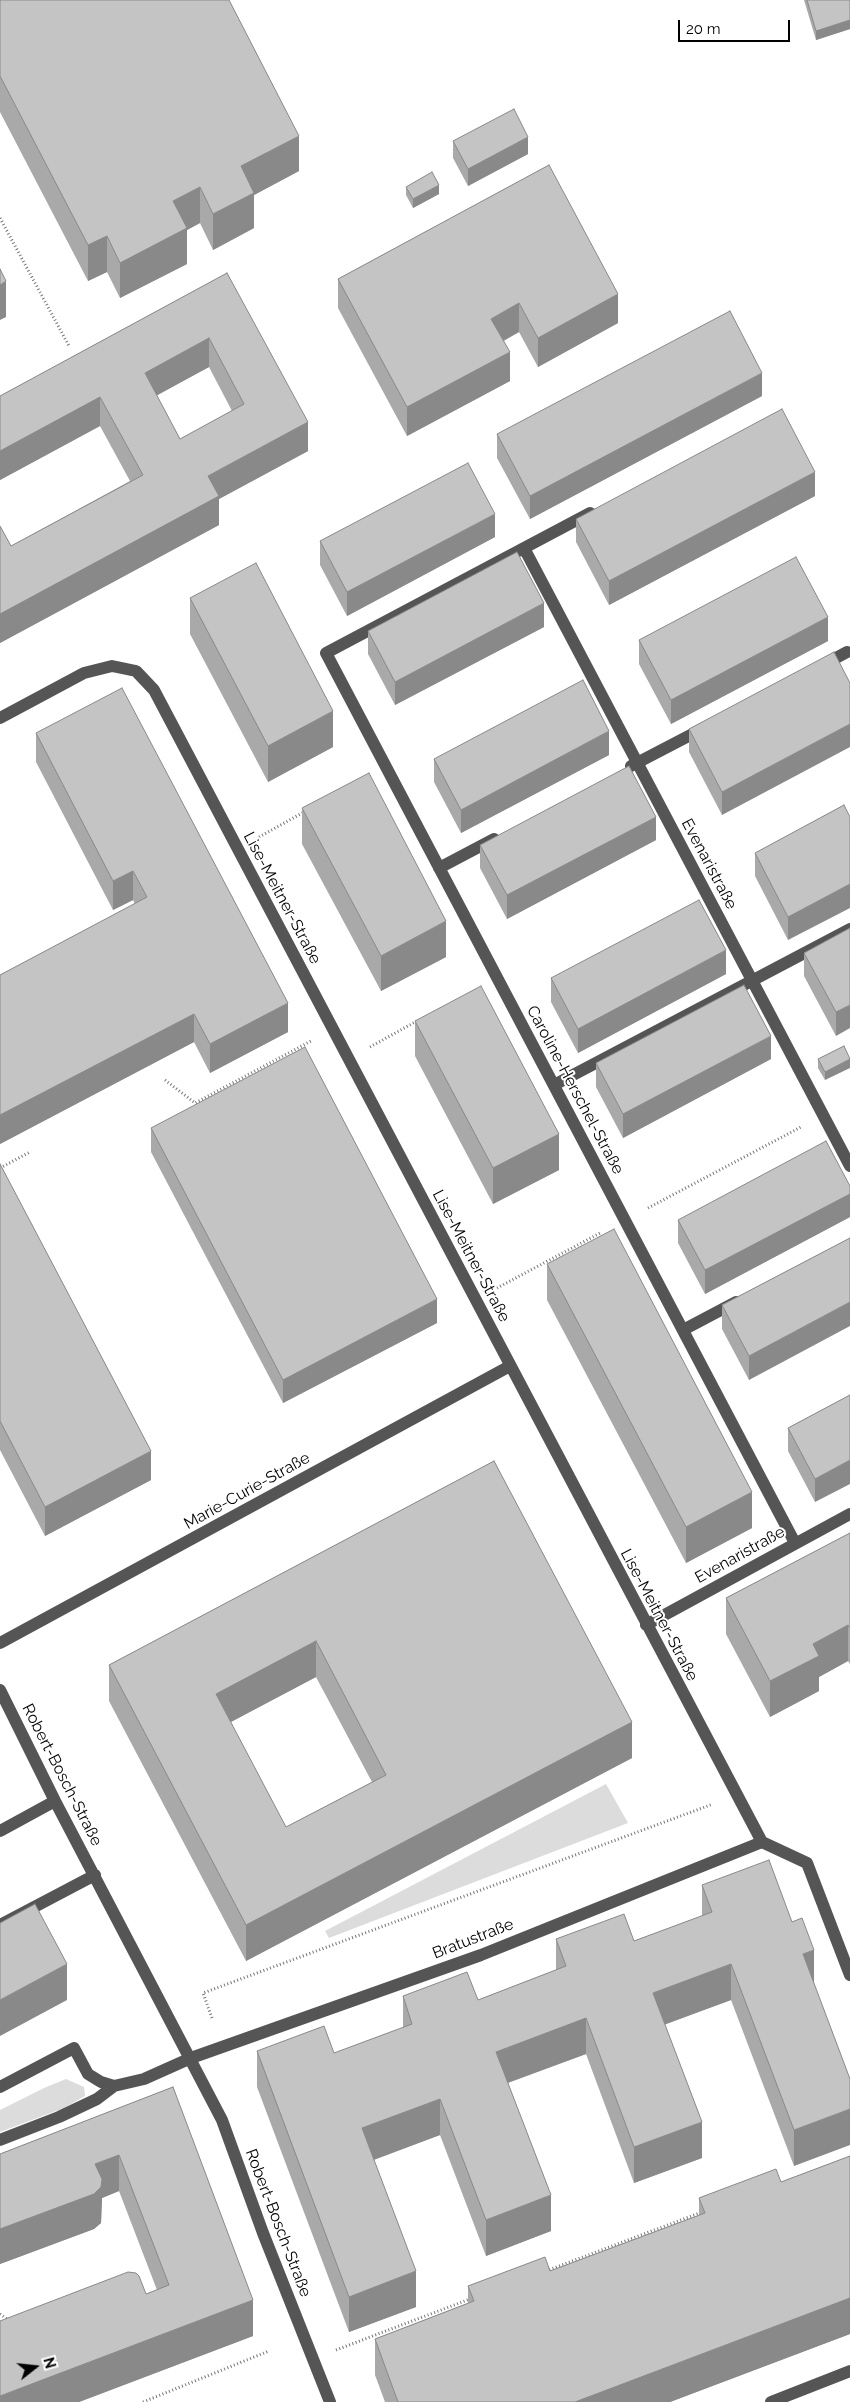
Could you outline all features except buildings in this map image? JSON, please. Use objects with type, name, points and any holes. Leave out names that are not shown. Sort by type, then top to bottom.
[{"type":"street","points":[[524,548],[601,507]]},
{"type":"street","name":"Caroline-Herschel-Straße","points":[[524,548],[326,653],[795,1543]]},
{"type":"street","name":"Evenaristraße","points":[[524,548],[850,1166]]},
{"type":"street","points":[[812,670],[847,652]]},
{"type":"street","name":"Lise-Meitner-Straße","points":[[0,718],[84,673],[112,666],[136,671],[154,690],[762,1842]]},
{"type":"street","points":[[620,772],[716,721]]},
{"type":"street","points":[[439,868],[508,831]]},
{"type":"street","points":[[554,1086],[850,929]]},
{"type":"street","points":[[683,1330],[745,1298]]},
{"type":"street","name":"Marie-Curie-Straße","points":[[0,1644],[510,1366]]},
{"type":"street","name":"Evenaristraße","points":[[646,1625],[850,1514]]},
{"type":"street","name":"Robert-Bosch-Straße","points":[[0,1690],[55,1802],[222,2120],[263,2233],[330,2402]]},
{"type":"street","points":[[0,1831],[55,1802]]},
{"type":"street","points":[[762,1842],[808,1863],[850,1975]]},
{"type":"street","name":"Bratustraße","points":[[191,2058],[481,1955],[762,1842]]},
{"type":"street","points":[[0,1925],[95,1875]]},
{"type":"street","points":[[0,2087],[74,2048],[88,2074],[101,2082],[114,2086]]},
{"type":"street","points":[[0,2140],[67,2114],[97,2099],[114,2086],[144,2079],[191,2058]]},
{"type":"street","points":[[770,2402],[850,2371]]},
{"type":"path","points":[[0,218],[69,346]]},
{"type":"path","points":[[238,848],[308,810]]},
{"type":"path","points":[[348,1059],[418,1021]]},
{"type":"path","points":[[165,1080],[194,1103],[333,1029]]},
{"type":"path","points":[[475,1300],[823,1115]]},
{"type":"path","points":[[0,1168],[30,1152]]},
{"type":"path","points":[[212,2018],[203,1993],[737,1795]]},
{"type":"path","points":[[541,2273],[706,2211]]},
{"type":"path","points":[[335,2350],[476,2297]]},
{"type":"path","points":[[0,2314],[13,2322]]},
{"type":"path","points":[[143,2402],[269,2351]]},
{"type":"shaded area","points":[[606,1784],[628,1823],[329,1938],[325,1931]]},
{"type":"shaded area","points":[[66,2079],[84,2087],[85,2096],[64,2108],[0,2132],[0,2110]]}]
